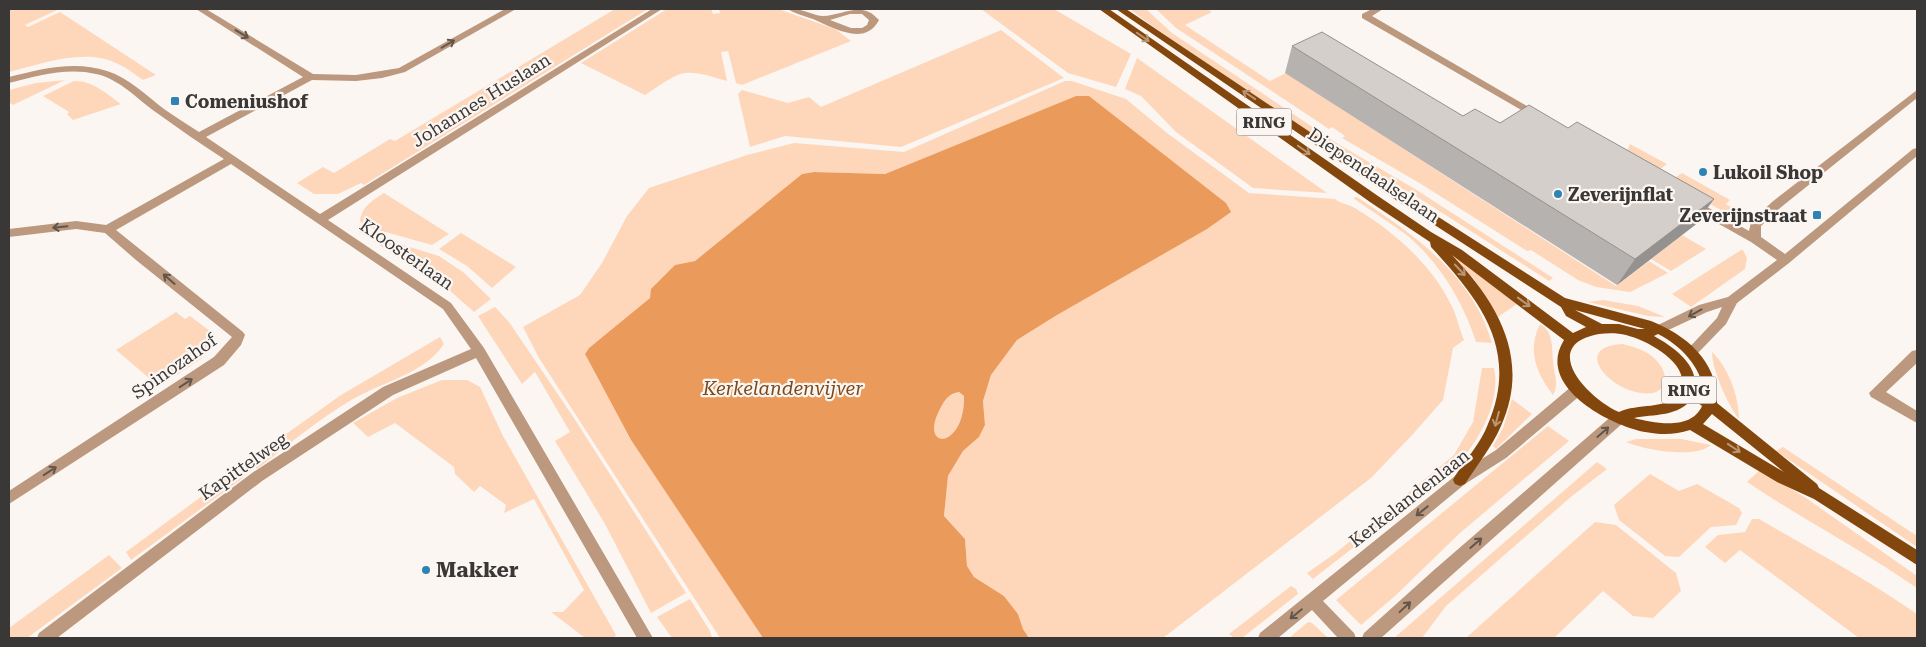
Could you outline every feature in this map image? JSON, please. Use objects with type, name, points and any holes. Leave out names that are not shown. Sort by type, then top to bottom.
[{"type":"main road","name":"Diependaalselaan","points":[[1103,9],[1427,235],[1458,253],[1572,340]]},
{"type":"main road","name":"Diependaalselaan","points":[[1120,9],[1434,221],[1503,262],[1564,303],[1642,322],[1660,329]]},
{"type":"main road","points":[[1427,235],[1475,287],[1494,319],[1507,358],[1506,384],[1494,427],[1460,480]]},
{"type":"main road","name":"Diependaalselaan","points":[[1564,303],[1570,313],[1600,329]]},
{"type":"main road","name":"RING","points":[[1619,418],[1631,411],[1674,406],[1682,401],[1687,395],[1689,388],[1687,374],[1678,360],[1664,347],[1640,334],[1622,330],[1600,329],[1586,331],[1572,340],[1564,357],[1570,377],[1577,390],[1594,404],[1619,418],[1642,427],[1655,429],[1680,428],[1692,424],[1701,419],[1710,406],[1712,395],[1707,376],[1691,352],[1681,342],[1660,329],[1640,334]]},
{"type":"main road","name":"RING","points":[[1689,388],[1792,469],[1819,495]]},
{"type":"main road","name":"RING","points":[[1692,424],[1730,445],[1782,478],[1819,495],[1917,558]]},
{"type":"street","points":[[200,9],[310,77],[325,80],[397,72],[511,9]]},
{"type":"street","name":"Johannes Huslaan","points":[[321,219],[658,9]]},
{"type":"street","points":[[793,9],[822,19]]},
{"type":"street","points":[[1378,9],[1365,16],[1552,123]]},
{"type":"street","name":"Kloosterlaan","points":[[9,80],[61,69],[86,69],[103,72],[200,136],[447,306],[479,351],[645,638]]},
{"type":"street","points":[[200,136],[310,77]]},
{"type":"street","points":[[1755,239],[1755,225],[1776,205],[1917,93]]},
{"type":"street","points":[[1660,329],[1703,308],[1732,300],[1785,260],[1917,151]]},
{"type":"street","points":[[9,233],[76,225],[108,228],[232,159]]},
{"type":"street","points":[[1679,196],[1755,239],[1785,260]]},
{"type":"street","name":"Spinozahof","points":[[9,498],[219,361],[237,342],[239,335],[140,257],[108,228]]},
{"type":"street","points":[[1691,352],[1722,321],[1732,300]]},
{"type":"street","name":"Kapittelweg","points":[[45,638],[249,482],[388,391],[479,351]]},
{"type":"street","points":[[1917,354],[1876,393],[1917,418]]},
{"type":"street","name":"Kerkelandenlaan","points":[[1266,638],[1460,480],[1501,454],[1577,390]]},
{"type":"street","points":[[1370,638],[1619,418]]},
{"type":"street","points":[[1313,601],[1348,638]]},
{"type":"shaded area","points":[[9,9],[55,9],[57,10],[25,25],[28,27],[60,12],[156,75],[143,80],[116,63],[90,57],[62,59],[9,72]]},
{"type":"shaded area","points":[[615,9],[648,9],[364,185],[361,183],[338,194],[314,194],[297,183],[323,167],[334,173],[390,139],[395,141]]},
{"type":"shaded area","points":[[667,9],[711,9],[713,14],[720,13],[719,9],[778,9],[835,29],[851,41],[742,85],[736,83],[728,51],[721,52],[727,81],[700,74],[683,73],[667,80],[645,95],[581,63]]},
{"type":"shaded area","points":[[981,9],[1054,9],[1131,54],[1116,87],[1068,73]]},
{"type":"shaded area","points":[[1130,9],[1146,9],[1172,33],[1338,144],[1415,189],[1553,278],[1549,281],[1411,193],[1359,167]]},
{"type":"shaded area","points":[[1207,9],[1212,12],[1185,25],[1270,81],[1286,73],[1616,286],[1649,261],[1668,273],[1630,292],[1596,287],[1578,280],[1342,138],[1345,136],[1332,127],[1329,129],[1176,28],[1157,10]]},
{"type":"shaded area","points":[[1001,30],[1064,78],[901,147],[785,136],[750,147],[738,94],[742,90],[788,103],[809,97],[821,107]]},
{"type":"shaded area","points":[[1137,58],[1327,193],[1253,188],[1176,132],[1141,96],[1125,89]]},
{"type":"shaded area","points":[[65,80],[13,105],[9,102],[9,90],[36,83]]},
{"type":"shaded area","points":[[74,81],[93,85],[121,104],[73,120],[67,114],[69,112],[43,96]]},
{"type":"shaded area","points":[[1065,81],[1072,81],[1126,99],[1167,133],[1249,193],[1335,199],[1353,207],[1398,239],[1425,265],[1446,295],[1464,340],[1453,348],[1443,400],[1371,478],[1163,638],[1029,638],[1023,629],[1018,614],[1004,596],[974,577],[967,566],[965,539],[944,516],[948,476],[963,451],[979,437],[985,425],[983,401],[991,375],[1017,340],[1057,315],[1076,96],[885,174],[814,172],[802,174],[695,261],[675,265],[650,298],[589,348],[585,354],[631,440],[763,638],[720,638],[539,358],[523,327],[580,295],[602,263],[627,216],[649,188],[747,155],[794,143],[904,152]]},
{"type":"shaded area","points":[[1630,144],[1667,164],[1655,173],[1625,156]]},
{"type":"shaded area","points":[[1682,173],[1730,200],[1726,204],[1740,212],[1733,217],[1670,181]]},
{"type":"shaded area","points":[[384,193],[449,234],[432,245],[364,226],[360,221],[363,211]]},
{"type":"shaded area","points":[[1357,197],[1419,241],[1455,276],[1483,318],[1492,343],[1476,342],[1464,311],[1448,282],[1428,256],[1404,233],[1353,198]]},
{"type":"shaded area","points":[[358,231],[439,256],[463,272],[491,299],[474,312],[449,290]]},
{"type":"shaded area","points":[[461,233],[516,267],[492,288],[467,266],[439,249]]},
{"type":"shaded area","points":[[1682,235],[1706,249],[1671,271],[1651,259]]},
{"type":"shaded area","points":[[1743,250],[1747,258],[1745,269],[1691,307],[1672,294]]},
{"type":"shaded area","points":[[1448,251],[1517,304],[1498,317],[1474,279]]},
{"type":"shaded area","points":[[1603,300],[1638,306],[1665,317],[1648,316],[1588,302]]},
{"type":"shaded area","points":[[495,307],[509,322],[572,415],[686,593],[651,613],[605,524],[555,441],[570,432],[535,372],[522,384],[478,316]]},
{"type":"shaded area","points":[[176,312],[185,319],[190,316],[211,332],[212,344],[202,358],[177,375],[174,372],[156,384],[116,350]]},
{"type":"shaded area","points":[[1540,324],[1550,335],[1551,340],[1556,382],[1553,395],[1542,378],[1535,361],[1534,343]]},
{"type":"shaded area","points":[[440,337],[444,344],[436,354],[415,370],[340,407],[304,432],[257,469],[248,461],[341,395]]},
{"type":"shaded area","points":[[1623,344],[1647,353],[1660,364],[1665,377],[1662,388],[1650,393],[1641,393],[1628,390],[1607,376],[1600,368],[1597,359],[1600,352],[1608,347]]},
{"type":"shaded area","points":[[1712,352],[1723,366],[1732,383],[1739,410],[1739,419],[1721,387]]},
{"type":"shaded area","points":[[1482,368],[1494,368],[1494,396],[1491,410],[1478,436],[1462,460],[1453,470],[1313,579],[1307,573],[1337,552],[1454,455],[1473,422]]},
{"type":"shaded area","points":[[442,380],[467,380],[480,387],[503,436],[616,635],[614,638],[585,638],[551,612],[563,612],[584,590],[534,499],[504,513],[506,505],[480,486],[474,492],[455,474],[454,467],[395,423],[368,437],[353,423],[397,398]]},
{"type":"shaded area","points":[[959,392],[964,396],[958,427],[951,435],[938,438],[935,432],[935,423],[940,409],[947,398]]},
{"type":"shaded area","points":[[1512,399],[1532,414],[1496,449],[1493,446],[1503,428]]},
{"type":"shaded area","points":[[1548,426],[1569,441],[1460,533],[1395,596],[1361,625],[1336,600]]},
{"type":"shaded area","points":[[1636,439],[1681,439],[1711,445],[1693,452],[1669,452],[1645,448],[1626,442]]},
{"type":"shaded area","points":[[1783,447],[1917,536],[1917,547],[1776,451]]},
{"type":"shaded area","points":[[1597,462],[1607,469],[1572,496],[1446,606],[1422,638],[1394,638]]},
{"type":"shaded area","points":[[1760,470],[1806,498],[1917,576],[1917,588],[1747,482]]},
{"type":"shaded area","points":[[236,471],[243,478],[131,560],[126,552]]},
{"type":"shaded area","points":[[1650,474],[1679,491],[1697,484],[1739,508],[1742,513],[1736,525],[1711,527],[1679,557],[1665,556],[1619,520],[1614,505]]},
{"type":"shaded area","points":[[1752,519],[1759,519],[1819,553],[1917,614],[1917,638],[1859,638],[1740,550],[1725,563],[1705,547],[1718,535],[1745,532]]},
{"type":"shaded area","points":[[1595,522],[1616,525],[1676,573],[1681,591],[1653,618],[1633,616],[1603,591],[1554,638],[1466,638]]},
{"type":"shaded area","points":[[109,555],[122,568],[27,638],[9,638],[9,628]]},
{"type":"shaded area","points":[[1291,586],[1296,589],[1298,594],[1242,638],[1234,638],[1229,634]]},
{"type":"shaded area","points":[[690,599],[710,631],[712,638],[672,638],[657,617]]},
{"type":"shaded area","points":[[1308,622],[1312,623],[1328,638],[1289,638]]},
{"type":"water","name":"Kerkelandenvijver","points":[[1076,96],[1089,96],[1226,203],[1231,212],[1207,229],[1017,340],[991,375],[983,401],[985,425],[979,437],[963,451],[948,476],[944,516],[965,539],[967,566],[974,577],[1004,596],[1018,614],[1023,629],[1029,638],[763,638],[631,440],[585,354],[589,348],[650,298],[651,289],[675,265],[695,261],[802,174],[814,172],[885,174]],"holes":[[[959,392],[964,396],[958,427],[951,435],[938,438],[935,432],[935,423],[940,409],[949,396]]]},
{"type":"building","points":[[1322,32],[1463,116],[1475,109],[1500,123],[1529,105],[1568,128],[1577,122],[1714,199],[1635,259],[1292,46]]},
{"type":"place","name":"Comeniushof","points":[[175,101]]},
{"type":"place","name":"Lukoil Shop","points":[[1703,172]]},
{"type":"place","name":"Zeverijnflat","points":[[1558,194]]},
{"type":"place","name":"Zeverijnstraat","points":[[1817,215]]},
{"type":"place","name":"Makker","points":[[426,570]]}]
